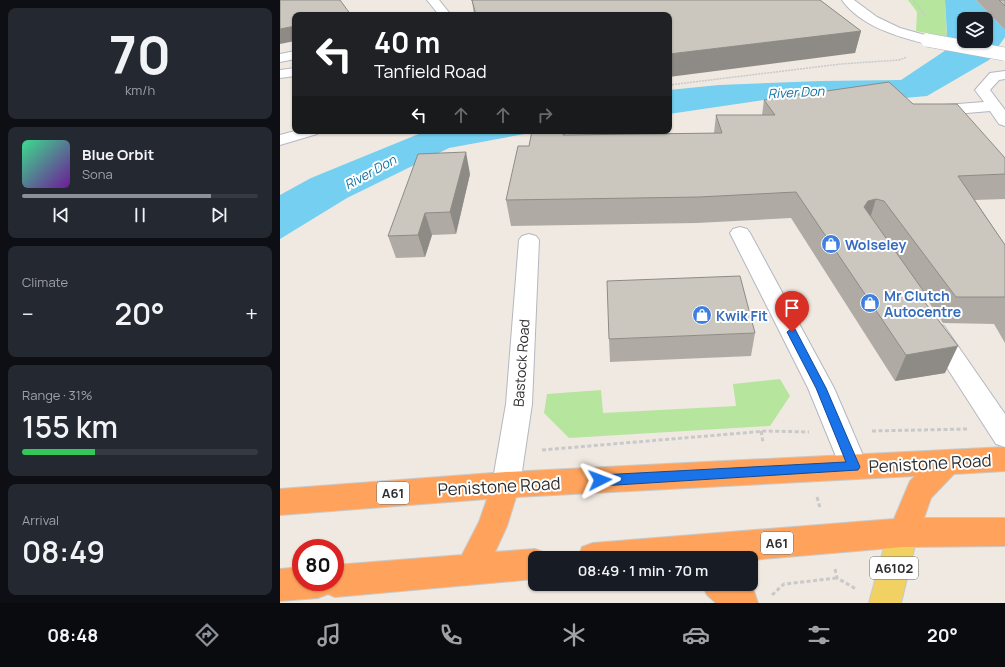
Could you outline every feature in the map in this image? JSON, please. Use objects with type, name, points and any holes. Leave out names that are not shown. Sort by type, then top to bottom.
[{"type":"highway","name":"Penistone Road","points":[[280,502],[506,485],[1005,459]]},
{"type":"highway","points":[[903,533],[920,490],[948,461]]},
{"type":"highway","points":[[472,570],[492,526],[506,485]]},
{"type":"highway","name":"A61","points":[[703,551],[903,533],[1005,532]]},
{"type":"highway","points":[[344,580],[528,565]]},
{"type":"highway","points":[[280,585],[292,584]]},
{"type":"highway","points":[[733,591],[755,601]]},
{"type":"main road","name":"A6102","points":[[885,603],[903,533]]},
{"type":"street","points":[[433,0],[443,12]]},
{"type":"street","points":[[848,0],[859,11],[883,25],[907,36],[1004,54]]},
{"type":"street","points":[[280,58],[292,56]]},
{"type":"street","points":[[280,74],[292,72]]},
{"type":"street","points":[[1005,75],[995,76],[982,90],[1005,121]]},
{"type":"street","points":[[915,112],[994,106]]},
{"type":"street","points":[[280,140],[301,134]]},
{"type":"street","points":[[740,233],[821,388],[854,467]]},
{"type":"street","name":"Bastock Road","points":[[506,485],[519,404],[529,240]]},
{"type":"street","points":[[925,317],[1002,432]]},
{"type":"path","points":[[913,0],[929,19]]},
{"type":"path","points":[[672,85],[841,64],[899,60],[911,55]]},
{"type":"path","points":[[511,453],[766,431],[1002,432]]},
{"type":"path","points":[[755,601],[784,584],[837,578]]},
{"type":"green space","points":[[908,0],[945,0],[947,37],[916,31],[917,12]]},
{"type":"green space","points":[[780,379],[790,396],[770,426],[569,438],[544,413],[547,394],[601,390],[603,413],[736,406],[733,384]]},
{"type":"water","name":"River Don","points":[[945,0],[976,0],[988,12],[957,12],[957,48],[993,48],[993,18],[1005,30],[1005,37],[989,60],[927,96],[858,102],[764,100],[672,114],[672,90],[719,85],[901,80],[946,50],[947,33]]},
{"type":"water","name":"River Don","points":[[419,134],[525,134],[449,148],[347,198],[280,239],[280,195],[311,178]]},
{"type":"building","points":[[280,0],[340,0],[349,12],[292,12],[292,27],[280,29]]},
{"type":"building","points":[[472,0],[820,0],[861,31],[672,54],[672,12],[475,12]]},
{"type":"building","points":[[999,0],[1005,0],[1005,6]]},
{"type":"building","points":[[889,82],[913,104],[957,104],[1005,158],[1005,174],[958,176],[1005,245],[1005,297],[956,297],[884,201],[876,199],[868,201],[864,207],[927,296],[920,296],[958,346],[906,355],[796,192],[699,197],[506,200],[518,146],[529,146],[531,134],[722,133],[716,115],[775,115],[764,100]]},
{"type":"building","points":[[466,152],[450,212],[425,213],[418,235],[388,236],[418,154]]},
{"type":"building","points":[[740,276],[755,333],[609,339],[607,281]]},
{"type":"place","name":"Wolseley","points":[[831,244]]},
{"type":"place","name":"Mr Clutch Autocentre","points":[[870,303]]},
{"type":"place","name":"Kwik Fit","points":[[702,315]]},
{"type":"route","points":[[600,480],[854,467],[821,388],[792,332]]}]
